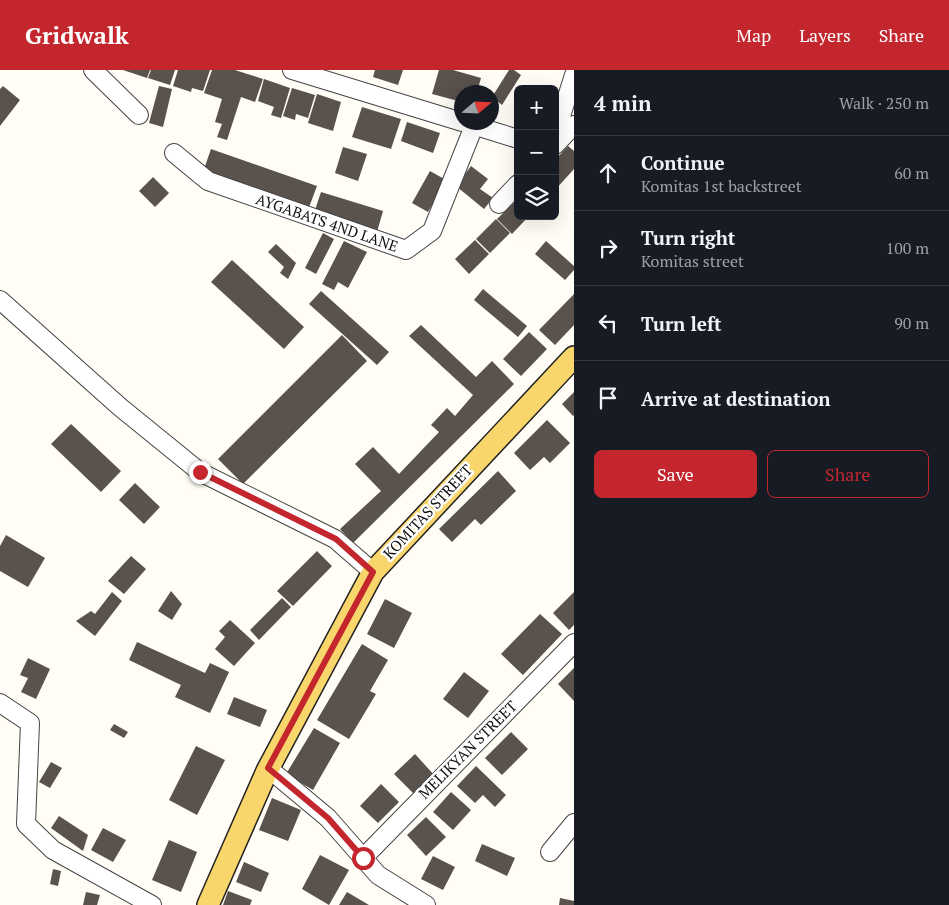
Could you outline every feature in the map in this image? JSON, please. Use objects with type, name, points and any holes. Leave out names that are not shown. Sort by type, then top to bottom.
[{"type":"main road","name":"KOMITAS STREET","points":[[208,905],[268,768],[373,572],[574,357]]},
{"type":"street","points":[[93,70],[139,115]]},
{"type":"street","points":[[292,70],[454,119]]},
{"type":"street","points":[[557,130],[574,75]]},
{"type":"street","points":[[559,141],[574,126]]},
{"type":"street","name":"AYGABATS 4ND LANE","points":[[174,153],[208,181],[406,250],[432,231],[464,130]]},
{"type":"street","points":[[489,130],[514,138]]},
{"type":"street","points":[[499,204],[514,188]]},
{"type":"street","points":[[0,300],[120,408],[200,472],[336,539],[373,572]]},
{"type":"street","name":"MELIKYAN STREET","points":[[363,858],[574,643]]},
{"type":"street","points":[[0,703],[30,723],[26,824],[53,850],[152,905]]},
{"type":"street","points":[[268,768],[328,818],[378,875],[426,905]]},
{"type":"street","points":[[550,852],[574,823]]},
{"type":"building","points":[[123,70],[150,70],[147,78]]},
{"type":"building","points":[[151,70],[175,70],[170,85],[148,78]]},
{"type":"building","points":[[178,70],[210,70],[203,91],[192,88],[191,92],[173,86]]},
{"type":"building","points":[[212,70],[235,70],[263,79],[255,102],[241,97],[227,140],[217,137],[222,124],[215,122],[222,99],[204,93]]},
{"type":"building","points":[[375,70],[403,70],[398,85],[373,77]]},
{"type":"building","points":[[439,70],[453,70],[481,78],[479,85],[454,85],[454,100],[432,94]]},
{"type":"building","points":[[509,70],[514,70],[521,75],[502,105],[499,103],[499,86]]},
{"type":"building","points":[[264,79],[290,88],[281,118],[271,115],[274,107],[258,101]]},
{"type":"building","points":[[3,86],[20,100],[0,126],[0,89]]},
{"type":"building","points":[[159,86],[172,89],[163,127],[149,123]]},
{"type":"building","points":[[292,88],[315,95],[308,118],[296,114],[295,120],[283,116]]},
{"type":"building","points":[[317,94],[341,102],[333,131],[308,123]]},
{"type":"building","points":[[362,107],[401,119],[391,149],[352,137]]},
{"type":"building","points":[[407,122],[440,133],[433,153],[401,141]]},
{"type":"building","points":[[568,146],[574,151],[574,169],[559,186],[559,175],[559,156]]},
{"type":"building","points":[[343,147],[367,154],[358,181],[335,173]]},
{"type":"building","points":[[211,149],[317,186],[308,210],[203,172]]},
{"type":"building","points":[[471,166],[488,179],[480,189],[493,198],[484,209],[456,186]]},
{"type":"building","points":[[430,171],[446,180],[428,212],[412,203]]},
{"type":"building","points":[[153,177],[169,193],[155,207],[139,191]]},
{"type":"building","points":[[321,192],[383,211],[377,232],[314,213]]},
{"type":"building","points":[[514,203],[514,220],[525,220],[512,234],[497,219]]},
{"type":"building","points":[[496,219],[510,233],[490,253],[476,239]]},
{"type":"building","points":[[323,233],[334,239],[316,274],[305,268]]},
{"type":"building","points":[[475,240],[489,254],[469,274],[455,259]]},
{"type":"building","points":[[344,241],[367,252],[348,288],[338,282],[334,290],[322,284]]},
{"type":"building","points":[[546,241],[574,266],[574,270],[565,280],[535,254]]},
{"type":"building","points":[[276,244],[296,263],[288,279],[280,273],[284,267],[268,252]]},
{"type":"building","points":[[232,260],[304,327],[284,349],[211,282]]},
{"type":"building","points":[[483,289],[527,326],[518,337],[474,300]]},
{"type":"building","points":[[321,291],[389,352],[377,365],[309,304]]},
{"type":"building","points":[[574,294],[574,325],[555,345],[539,330]]},
{"type":"building","points":[[421,325],[476,377],[492,361],[514,384],[353,543],[340,529],[381,491],[355,464],[373,447],[399,474],[439,432],[431,425],[447,408],[455,416],[473,395],[409,336]]},
{"type":"building","points":[[529,332],[547,349],[521,376],[503,359]]},
{"type":"building","points":[[342,335],[367,361],[243,484],[218,459]]},
{"type":"building","points":[[574,392],[574,415],[573,416],[562,404]]},
{"type":"building","points":[[547,420],[570,443],[550,463],[544,457],[530,470],[514,453]]},
{"type":"building","points":[[71,424],[121,471],[101,492],[51,444]]},
{"type":"building","points":[[498,471],[516,491],[481,525],[475,519],[452,542],[439,529]]},
{"type":"building","points":[[135,483],[160,507],[144,524],[119,500]]},
{"type":"building","points":[[6,535],[45,558],[28,587],[0,571],[0,546]]},
{"type":"building","points":[[317,551],[332,566],[293,606],[277,591]]},
{"type":"building","points":[[131,556],[146,569],[124,594],[108,581]]},
{"type":"building","points":[[171,591],[182,604],[172,620],[158,611]]},
{"type":"building","points":[[112,592],[122,601],[95,636],[76,621],[91,611],[95,614]]},
{"type":"building","points":[[574,592],[574,625],[569,630],[553,613]]},
{"type":"building","points":[[282,598],[291,607],[259,640],[250,630]]},
{"type":"building","points":[[385,599],[412,613],[394,648],[367,634]]},
{"type":"building","points":[[540,614],[562,634],[523,675],[501,654]]},
{"type":"building","points":[[230,620],[255,643],[234,666],[215,649],[225,637],[219,631]]},
{"type":"building","points":[[137,642],[205,673],[210,663],[229,672],[210,713],[175,697],[181,685],[129,660]]},
{"type":"building","points":[[362,644],[388,660],[370,691],[376,694],[349,739],[317,720]]},
{"type":"building","points":[[28,658],[50,669],[36,699],[21,692],[28,678],[20,675]]},
{"type":"building","points":[[574,668],[574,701],[558,684]]},
{"type":"building","points":[[464,672],[489,691],[468,718],[443,699]]},
{"type":"building","points":[[234,697],[267,710],[260,727],[227,714]]},
{"type":"building","points":[[114,724],[128,732],[124,738],[110,730]]},
{"type":"building","points":[[314,728],[340,743],[313,790],[286,774]]},
{"type":"building","points":[[511,732],[528,749],[502,775],[485,758]]},
{"type":"building","points":[[196,746],[225,760],[197,815],[169,800]]},
{"type":"building","points":[[415,754],[435,776],[415,795],[394,774]]},
{"type":"building","points":[[51,762],[62,768],[50,788],[39,782]]},
{"type":"building","points":[[476,766],[506,795],[495,807],[483,795],[475,803],[457,786]]},
{"type":"building","points":[[381,784],[399,802],[378,823],[360,806]]},
{"type":"building","points":[[451,792],[471,810],[453,830],[433,812]]},
{"type":"building","points":[[272,798],[301,810],[288,841],[259,830]]},
{"type":"building","points":[[59,816],[88,835],[83,851],[51,828]]},
{"type":"building","points":[[426,817],[446,837],[426,856],[407,835]]},
{"type":"building","points":[[103,828],[126,840],[113,862],[91,850]]},
{"type":"building","points":[[169,840],[197,852],[181,892],[152,880]]},
{"type":"building","points":[[482,844],[515,858],[507,876],[475,861]]},
{"type":"building","points":[[320,855],[349,870],[329,905],[302,889]]},
{"type":"building","points":[[433,856],[455,867],[443,890],[421,879]]},
{"type":"building","points":[[244,862],[269,873],[261,892],[236,882]]},
{"type":"building","points":[[53,869],[61,871],[58,886],[50,884]]},
{"type":"building","points":[[228,891],[252,900],[250,905],[223,905]]},
{"type":"building","points":[[86,892],[100,895],[97,905],[83,905]]},
{"type":"building","points":[[347,892],[369,905],[339,905]]},
{"type":"building","points":[[560,898],[574,901],[574,905],[559,905]]},
{"type":"route","points":[[200,472],[336,539],[373,572],[268,768],[328,818],[363,858]]}]
